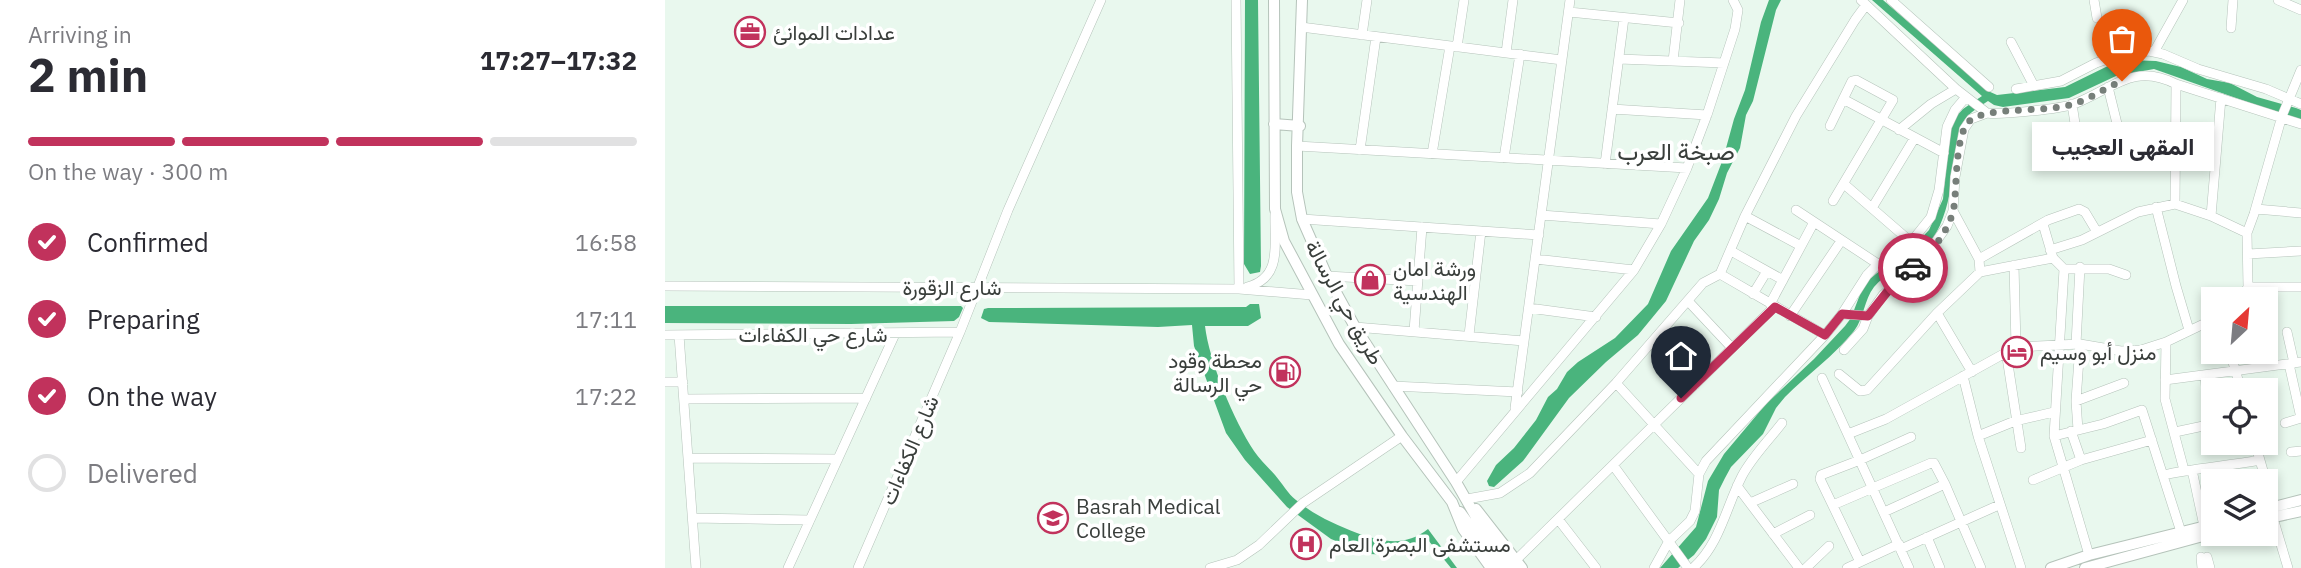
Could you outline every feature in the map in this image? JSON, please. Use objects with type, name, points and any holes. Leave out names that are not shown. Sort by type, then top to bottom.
[{"type":"main road","name":"طريق حي الرسالة","points":[[1275,0],[1275,209],[1284,241],[1339,344],[1402,436],[1501,568]]},
{"type":"main road","name":"طريق حي الرسالة","points":[[1302,0],[1300,125],[1297,146],[1297,192],[1301,219],[1327,276],[1355,327],[1467,499],[1480,524],[1516,565]]},
{"type":"main road","points":[[1275,124],[1300,125]]},
{"type":"main road","points":[[2278,510],[2301,500]]},
{"type":"main road","name":"طريق حي الرسالة","points":[[1452,502],[1463,529],[1491,568]]},
{"type":"main road","points":[[2278,513],[2301,511]]},
{"type":"main road","points":[[2051,568],[2089,555],[2201,527]]},
{"type":"main road","points":[[2085,568],[2201,537]]},
{"type":"street","name":"شارع الكفاءات","points":[[858,568],[960,332],[1008,210],[1101,0]]},
{"type":"street","points":[[1236,0],[1239,289]]},
{"type":"street","points":[[1363,35],[1367,0]]},
{"type":"street","points":[[1432,154],[1464,0]]},
{"type":"street","points":[[1506,52],[1513,0]]},
{"type":"street","points":[[1515,409],[1570,0]]},
{"type":"street","points":[[1674,61],[1680,0]]},
{"type":"street","points":[[1456,482],[1634,270],[1661,224],[1687,169],[1707,116],[1738,10],[1733,0]]},
{"type":"street","points":[[1891,0],[1989,87]]},
{"type":"street","points":[[2094,0],[2097,18]]},
{"type":"street","points":[[2154,52],[2183,0]]},
{"type":"street","points":[[2231,28],[2233,0]]},
{"type":"street","points":[[2278,0],[2301,10]]},
{"type":"street","points":[[1467,499],[1500,493],[1529,473],[1616,383],[1703,283],[1720,274],[1745,216],[1796,116],[1863,3],[1956,89],[1984,111]]},
{"type":"street","points":[[1569,12],[1679,23]]},
{"type":"street","points":[[1605,164],[1625,18]]},
{"type":"street","points":[[1301,27],[1562,60]]},
{"type":"street","points":[[1360,150],[1376,37]]},
{"type":"street","points":[[2011,42],[2035,86]]},
{"type":"street","points":[[2016,89],[2061,81],[2090,65],[2116,56],[2154,52],[2301,104]]},
{"type":"street","points":[[1504,158],[1520,54]]},
{"type":"street","points":[[1619,59],[1724,63]]},
{"type":"street","points":[[2248,287],[2247,233],[2281,117],[2300,75]]},
{"type":"street","points":[[1844,350],[1863,329],[1865,316],[1895,282],[1925,257],[1947,226],[1953,211],[1962,134],[1972,119],[1984,111],[2072,104],[2135,76],[2161,76],[2176,85],[2301,124]]},
{"type":"street","points":[[1830,125],[1852,81],[1861,81],[1893,100],[1833,201]]},
{"type":"street","points":[[2175,204],[2176,85]]},
{"type":"street","points":[[2108,87],[2125,156]]},
{"type":"street","points":[[1899,130],[1931,104],[1956,89]]},
{"type":"street","points":[[2211,216],[2221,98]]},
{"type":"street","points":[[1843,99],[1944,153]]},
{"type":"street","points":[[1654,568],[1695,511],[1699,474],[1706,461],[1744,418],[1845,315],[1857,287],[1878,264],[1912,242],[1931,217],[1939,190],[1950,119],[1969,99]]},
{"type":"street","points":[[2072,104],[2080,156]]},
{"type":"street","points":[[1612,109],[1707,116]]},
{"type":"street","points":[[1872,208],[1914,139]]},
{"type":"street","points":[[1297,146],[1687,169]]},
{"type":"street","points":[[1844,184],[1912,242]]},
{"type":"street","points":[[1839,374],[1860,391],[1867,390],[1937,313],[1980,272],[2052,254],[2156,206],[2175,204],[2211,216],[2247,233]]},
{"type":"street","points":[[2156,206],[2189,330]]},
{"type":"street","name":"شارع الزقورة","points":[[1239,289],[1261,282],[1272,271],[1275,209]]},
{"type":"street","points":[[1979,258],[2043,224],[2082,209],[2097,232]]},
{"type":"street","points":[[2256,209],[2301,214]]},
{"type":"street","points":[[1796,210],[1878,264]]},
{"type":"street","points":[[1953,211],[1979,258],[1980,272]]},
{"type":"street","points":[[1541,215],[1661,224]]},
{"type":"street","points":[[1745,216],[1801,246]]},
{"type":"street","points":[[1301,219],[1539,235]]},
{"type":"street","points":[[1516,565],[1613,464],[1733,348],[1772,305],[1814,222]]},
{"type":"street","points":[[2043,224],[2052,254],[2064,269],[2054,436],[2089,555]]},
{"type":"street","points":[[1414,331],[1422,227]]},
{"type":"street","points":[[1469,335],[1481,231]]},
{"type":"street","points":[[1790,316],[1841,241]]},
{"type":"street","points":[[1731,251],[1783,280]]},
{"type":"street","points":[[2248,254],[2301,251]]},
{"type":"street","points":[[1535,259],[1634,270]]},
{"type":"street","points":[[2014,265],[2016,346]]},
{"type":"street","points":[[2080,267],[2075,431],[2081,460]]},
{"type":"street","points":[[2064,269],[2109,269],[2126,275]]},
{"type":"street","points":[[1753,294],[1767,271]]},
{"type":"street","points":[[1720,274],[1825,335]]},
{"type":"street","points":[[1327,276],[1418,281]]},
{"type":"street","name":"شارع الزقورة","points":[[665,286],[1239,289],[1312,295]]},
{"type":"street","points":[[2279,288],[2301,287]]},
{"type":"street","points":[[1688,301],[1733,348]]},
{"type":"street","points":[[1529,308],[1596,317]]},
{"type":"street","points":[[1937,313],[1972,372]]},
{"type":"street","points":[[1845,315],[1865,316]]},
{"type":"street","points":[[1848,434],[1886,419],[2016,346],[2078,344],[2121,351],[2141,350],[2166,342],[2201,324]]},
{"type":"street","points":[[1355,327],[1524,341]]},
{"type":"street","name":"شارع حي الكفاءات","points":[[665,335],[960,332]]},
{"type":"street","points":[[2285,423],[2301,418],[2295,363],[2287,332]]},
{"type":"street","points":[[789,568],[895,334]]},
{"type":"street","points":[[679,335],[697,568]]},
{"type":"street","points":[[1653,342],[1695,385]]},
{"type":"street","points":[[2166,342],[2165,399],[2201,504]]},
{"type":"street","points":[[2006,351],[2021,448]]},
{"type":"street","points":[[2165,380],[2295,363]]},
{"type":"street","points":[[2234,364],[2238,378]]},
{"type":"street","points":[[2259,364],[2260,368]]},
{"type":"street","points":[[1963,376],[1978,436],[2021,568]]},
{"type":"street","points":[[1822,378],[1909,568]]},
{"type":"street","points":[[665,382],[683,382]]},
{"type":"street","points":[[1616,383],[1699,474]]},
{"type":"street","points":[[2076,401],[2124,383]]},
{"type":"street","points":[[1393,386],[1517,392]]},
{"type":"street","points":[[684,399],[866,398]]},
{"type":"street","points":[[2054,436],[2102,424],[2139,409],[2143,412],[2181,532]]},
{"type":"street","points":[[1978,436],[2015,421],[2054,412]]},
{"type":"street","points":[[1613,464],[1689,567],[1700,562],[1716,536],[1746,470],[1782,423]]},
{"type":"street","points":[[2175,432],[2201,426]]},
{"type":"street","points":[[1210,568],[1237,560],[1259,545],[1303,503],[1402,436]]},
{"type":"street","points":[[1860,562],[1820,479],[1821,475],[1911,437]]},
{"type":"street","points":[[2033,480],[2081,460],[2152,440]]},
{"type":"street","points":[[2259,455],[2262,469]]},
{"type":"street","points":[[688,458],[838,459]]},
{"type":"street","points":[[2163,475],[2260,460]]},
{"type":"street","points":[[1833,505],[1931,463],[1937,465],[1981,568]]},
{"type":"street","points":[[1750,503],[1793,484]]},
{"type":"street","points":[[1884,512],[1945,484]]},
{"type":"street","points":[[1738,486],[1799,568]]},
{"type":"street","points":[[1847,568],[1999,505]]},
{"type":"street","points":[[1773,534],[1810,515]]},
{"type":"street","points":[[693,519],[810,520]]},
{"type":"street","points":[[1558,519],[1596,568]]},
{"type":"street","points":[[1927,537],[1940,568]]},
{"type":"street","points":[[2278,540],[2288,568]]},
{"type":"street","points":[[1806,568],[1829,546]]},
{"type":"street","points":[[2202,568],[2204,557],[2210,568]]},
{"type":"shaded area","points":[[1245,0],[1258,0],[1261,266],[1260,272],[1250,274],[1244,264]]},
{"type":"shaded area","points":[[1769,0],[1781,0],[1776,10],[1753,101],[1746,115],[1740,148],[1709,220],[1694,241],[1666,301],[1638,335],[1569,398],[1523,461],[1494,487],[1489,486],[1487,481],[1496,465],[1514,448],[1536,420],[1548,397],[1557,389],[1567,372],[1615,338],[1648,304],[1671,251],[1708,198],[1745,90]]},
{"type":"shaded area","points":[[1872,0],[1883,0],[1988,91],[1997,95],[2065,87],[2114,63],[2128,60],[2156,61],[2181,67],[2207,79],[2230,83],[2257,97],[2301,110],[2301,121],[2154,69],[2116,76],[2069,98],[2003,107],[1988,101],[1980,106],[1968,116],[1960,128],[1945,210],[1932,240],[1915,258],[1884,277],[1874,287],[1854,331],[1785,397],[1776,408],[1763,434],[1731,467],[1719,490],[1717,517],[1694,555],[1678,568],[1660,568],[1696,527],[1708,481],[1724,454],[1766,404],[1845,326],[1851,318],[1864,284],[1911,249],[1929,230],[1943,199],[1949,136],[1954,119],[1982,96]]},
{"type":"shaded area","points":[[1259,304],[1261,318],[1248,326],[1205,326],[1223,390],[1238,424],[1256,454],[1293,498],[1318,515],[1376,539],[1402,541],[1428,529],[1457,568],[1451,568],[1428,540],[1396,555],[1369,554],[1331,539],[1287,507],[1245,460],[1226,433],[1194,346],[1192,325],[1158,327],[989,322],[981,318],[984,309],[988,308],[1246,307]]},
{"type":"shaded area","points":[[665,306],[963,308],[954,321],[851,324],[665,323]]},
{"type":"way so far","points":[[1913,268],[1938,239],[1953,211],[1962,134],[1972,119],[1987,113],[2072,104],[2122,81]]},
{"type":"place","name":"عدادات الموانئ","points":[[750,32]]},
{"type":"place","name":"المقهى العجيب","points":[[2122,81]]},
{"type":"place","name":"ورشة امان الهندسية","points":[[1370,280]]},
{"type":"place","name":"منزل أبو وسيم","points":[[2017,352]]},
{"type":"place","name":"محطة وقود حي الرسالة","points":[[1285,372]]},
{"type":"place","name":"Basrah Medical College","points":[[1053,518]]},
{"type":"place","name":"مستشفى البصرة العام","points":[[1306,544]]},
{"type":"district","name":"صبخة العرب","points":[[1676,151]]},
{"type":"route","points":[[1681,398],[1775,307],[1825,335],[1842,314],[1868,316],[1895,282],[1913,268]]}]
